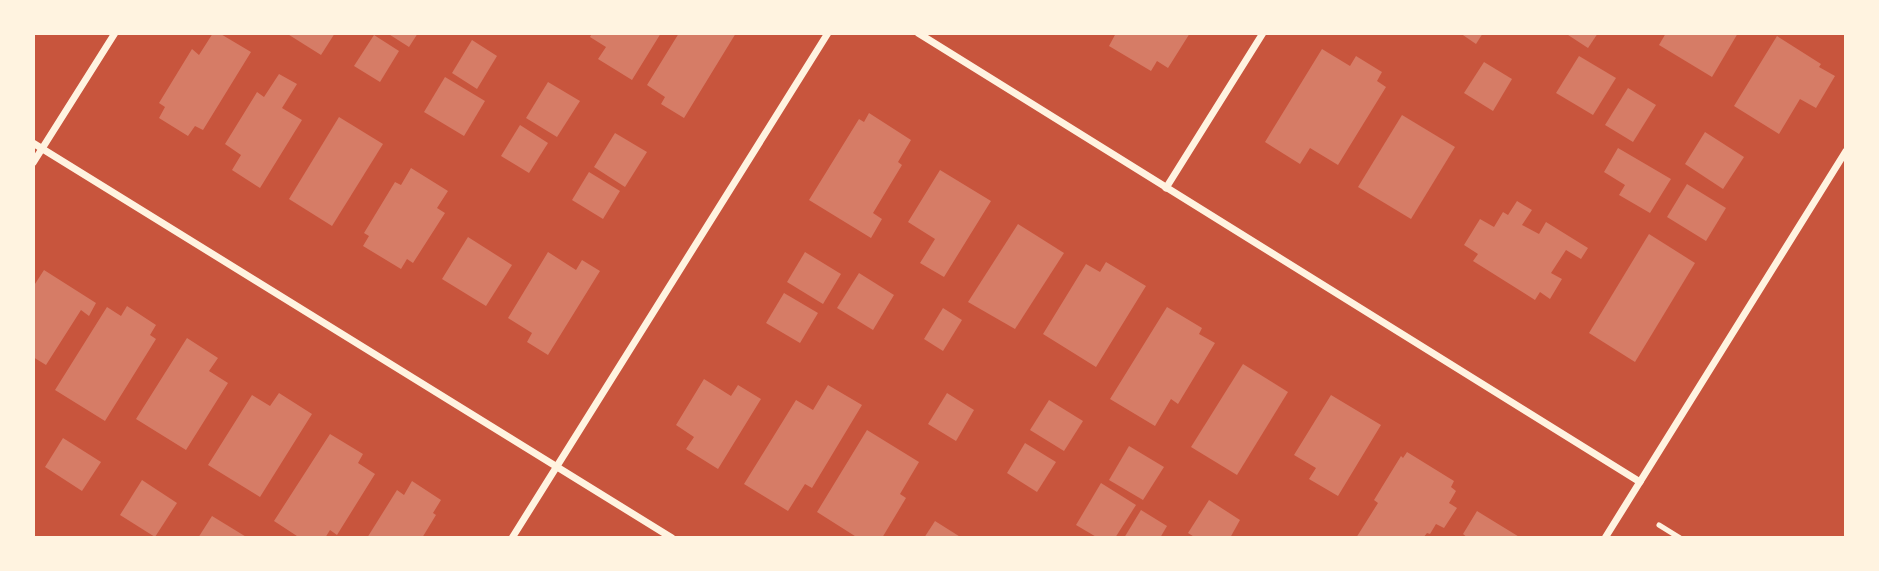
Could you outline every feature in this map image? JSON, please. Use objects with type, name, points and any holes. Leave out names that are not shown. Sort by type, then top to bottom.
[{"type":"street","points":[[33,163],[115,33]]},
{"type":"street","points":[[512,538],[828,33]]},
{"type":"street","points":[[918,33],[1640,482]]},
{"type":"street","points":[[1166,188],[1263,33]]},
{"type":"street","points":[[33,143],[671,538]]},
{"type":"street","points":[[1605,538],[1846,151]]},
{"type":"lane","points":[[1659,525],[1680,538]]},
{"type":"building","points":[[213,33],[219,33],[251,52],[203,130],[195,126],[188,136],[159,118],[165,107],[159,103],[192,49],[199,55]]},
{"type":"building","points":[[286,33],[335,33],[321,55]]},
{"type":"building","points":[[387,33],[418,33],[409,47]]},
{"type":"building","points":[[592,33],[661,33],[632,80],[598,59],[606,47],[590,37]]},
{"type":"building","points":[[679,33],[736,33],[684,118],[661,104],[665,97],[647,85]]},
{"type":"building","points":[[1116,33],[1190,33],[1168,68],[1157,61],[1151,71],[1109,46]]},
{"type":"building","points":[[1460,33],[1483,33],[1476,44]]},
{"type":"building","points":[[1565,33],[1598,33],[1588,48]]},
{"type":"building","points":[[1666,33],[1738,33],[1712,77],[1659,45]]},
{"type":"building","points":[[374,35],[399,51],[380,82],[354,66]]},
{"type":"building","points":[[1777,36],[1835,76],[1816,108],[1800,99],[1779,134],[1734,106]]},
{"type":"building","points":[[472,40],[497,56],[477,89],[452,73]]},
{"type":"building","points":[[1322,49],[1350,66],[1356,56],[1382,72],[1377,81],[1386,87],[1338,165],[1310,148],[1300,164],[1265,142]]},
{"type":"building","points":[[1579,56],[1616,78],[1593,115],[1556,93]]},
{"type":"building","points":[[1484,62],[1512,79],[1493,111],[1464,93]]},
{"type":"building","points":[[279,74],[297,84],[282,108],[302,120],[260,188],[232,170],[241,155],[225,144],[257,92],[264,97]]},
{"type":"building","points":[[445,77],[485,101],[464,136],[424,112]]},
{"type":"building","points":[[548,82],[580,101],[557,137],[526,118]]},
{"type":"building","points":[[1628,88],[1656,105],[1633,142],[1605,125]]},
{"type":"building","points":[[869,113],[911,140],[898,162],[902,165],[873,213],[882,219],[871,238],[809,200],[859,119],[864,122]]},
{"type":"building","points":[[1402,115],[1455,147],[1411,219],[1358,187]]},
{"type":"building","points":[[339,117],[383,144],[332,226],[289,199]]},
{"type":"building","points":[[520,125],[548,143],[529,173],[501,156]]},
{"type":"building","points":[[1705,132],[1744,157],[1723,189],[1685,164]]},
{"type":"building","points":[[615,133],[647,152],[625,187],[594,167]]},
{"type":"building","points":[[1618,148],[1671,179],[1650,213],[1619,195],[1625,185],[1604,172]]},
{"type":"building","points":[[411,168],[448,191],[437,208],[445,213],[413,263],[407,259],[401,269],[363,246],[369,236],[364,233],[395,182],[401,185]]},
{"type":"building","points":[[940,170],[991,201],[944,277],[920,263],[935,239],[908,222]]},
{"type":"building","points":[[589,172],[620,191],[603,219],[572,200]]},
{"type":"building","points":[[1687,184],[1726,208],[1706,241],[1667,217]]},
{"type":"building","points":[[1517,201],[1532,210],[1522,225],[1539,234],[1546,222],[1588,248],[1581,259],[1566,250],[1551,273],[1562,279],[1550,299],[1540,292],[1535,300],[1473,261],[1478,254],[1464,245],[1480,219],[1494,227],[1503,212],[1508,215]]},
{"type":"building","points":[[1018,224],[1064,253],[1015,329],[968,302]]},
{"type":"building","points":[[1649,234],[1695,263],[1635,362],[1589,333]]},
{"type":"building","points":[[468,237],[512,265],[486,306],[442,279]]},
{"type":"building","points":[[548,252],[576,270],[582,260],[600,271],[548,355],[527,342],[532,333],[508,318]]},
{"type":"building","points":[[805,252],[841,274],[823,304],[787,282]]},
{"type":"building","points":[[1106,262],[1146,286],[1096,367],[1043,334],[1086,264],[1100,272]]},
{"type":"building","points":[[44,270],[96,303],[89,316],[81,310],[46,365],[33,357],[33,287]]},
{"type":"building","points":[[859,273],[894,295],[873,330],[837,308]]},
{"type":"building","points":[[784,293],[818,313],[800,343],[766,323]]},
{"type":"building","points":[[127,306],[156,325],[150,335],[156,339],[105,421],[55,390],[107,307],[121,316]]},
{"type":"building","points":[[1167,307],[1202,328],[1199,334],[1215,343],[1178,404],[1171,399],[1155,426],[1110,399]]},
{"type":"building","points":[[943,308],[962,320],[943,351],[924,339]]},
{"type":"building","points":[[187,338],[218,358],[209,371],[228,383],[186,450],[136,419]]},
{"type":"building","points":[[1243,364],[1288,392],[1237,475],[1191,447]]},
{"type":"building","points":[[704,379],[731,396],[738,385],[761,399],[718,469],[686,449],[694,437],[676,425]]},
{"type":"building","points":[[828,385],[862,405],[812,488],[805,484],[788,511],[744,484],[796,400],[813,410]]},
{"type":"building","points":[[279,393],[312,414],[260,497],[208,465],[252,395],[270,406]]},
{"type":"building","points":[[947,393],[974,410],[956,441],[928,424]]},
{"type":"building","points":[[1331,395],[1381,425],[1338,496],[1309,479],[1316,468],[1294,455]]},
{"type":"building","points":[[1049,400],[1083,421],[1064,451],[1030,430]]},
{"type":"building","points":[[867,430],[919,462],[900,494],[906,498],[882,538],[858,538],[817,512]]},
{"type":"building","points":[[330,434],[363,454],[358,463],[375,474],[337,535],[330,530],[325,538],[300,538],[274,521]]},
{"type":"building","points":[[63,438],[101,462],[82,491],[45,467]]},
{"type":"building","points":[[1025,443],[1056,462],[1037,492],[1007,473]]},
{"type":"building","points":[[1129,446],[1164,467],[1143,500],[1109,480]]},
{"type":"building","points":[[1407,452],[1454,481],[1451,487],[1456,491],[1449,503],[1457,508],[1444,528],[1436,524],[1430,534],[1427,533],[1423,538],[1356,538],[1378,503],[1374,500],[1401,456],[1403,458]]},
{"type":"building","points":[[142,480],[177,503],[155,537],[120,515]]},
{"type":"building","points":[[412,481],[441,500],[433,513],[436,515],[422,538],[367,538],[397,490],[404,495]]},
{"type":"building","points":[[1101,483],[1136,505],[1115,538],[1098,538],[1076,525]]},
{"type":"building","points":[[1209,500],[1240,520],[1230,538],[1196,538],[1188,533]]},
{"type":"building","points":[[1141,510],[1167,526],[1160,538],[1124,538]]},
{"type":"building","points":[[1477,511],[1521,538],[1468,538],[1463,534]]},
{"type":"building","points":[[212,516],[248,538],[198,538]]},
{"type":"building","points":[[935,521],[962,538],[924,538]]}]
